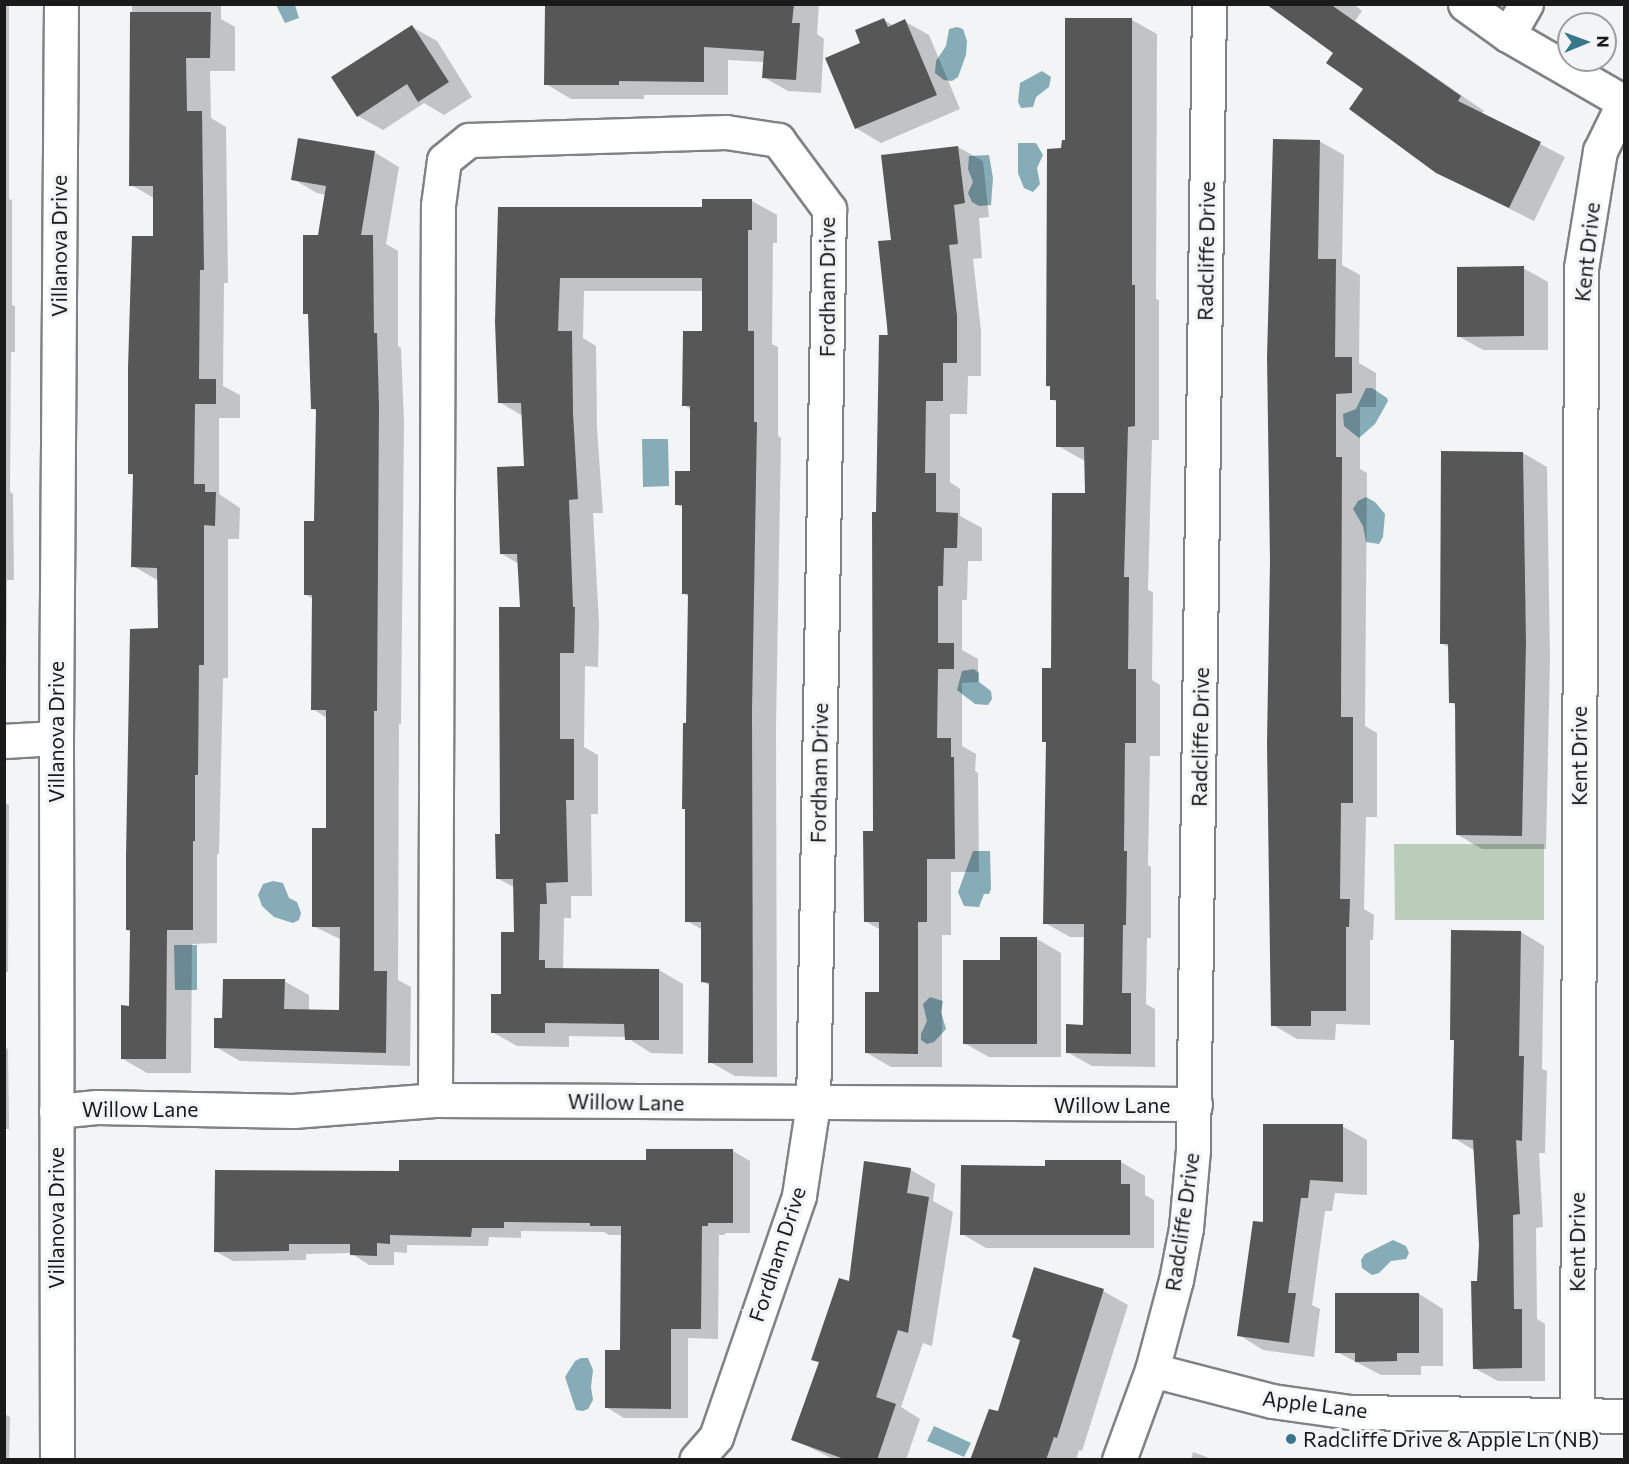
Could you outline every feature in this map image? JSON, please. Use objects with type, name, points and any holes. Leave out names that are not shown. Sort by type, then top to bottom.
[{"type":"street","name":"Villanova Drive","points":[[57,1460],[56,738],[61,4]]},
{"type":"street","name":"Radcliffe Drive","points":[[1119,1460],[1152,1370],[1176,1280],[1186,1228],[1196,1104],[1209,4]]},
{"type":"street","points":[[1465,4],[1508,35],[1624,102]]},
{"type":"street","points":[[1508,35],[1526,4]]},
{"type":"street","name":"Kent Drive","points":[[1577,1416],[1581,268],[1600,152],[1624,102]]},
{"type":"street","name":"Fordham Drive","points":[[435,1100],[438,205],[444,160],[469,140],[726,132],[778,140],[830,209],[813,1104],[799,1196],[716,1437],[696,1460]]},
{"type":"street","points":[[4,741],[56,738]]},
{"type":"street","name":"Willow Lane","points":[[56,1111],[97,1107],[293,1111],[435,1100],[813,1104],[1196,1104]]},
{"type":"street","name":"Apple Lane","points":[[1152,1370],[1206,1386],[1272,1401],[1350,1412],[1624,1416]]},
{"type":"green space","points":[[1394,844],[1544,844],[1544,920],[1395,920]]},
{"type":"water","points":[[276,5],[295,5],[299,18],[285,23]]},
{"type":"water","points":[[957,27],[963,29],[967,41],[966,55],[958,77],[952,81],[944,80],[935,73],[936,61],[946,46],[949,29]]},
{"type":"water","points":[[1042,71],[1051,77],[1049,87],[1036,97],[1033,107],[1021,108],[1018,102],[1020,83]]},
{"type":"water","points":[[1018,143],[1036,143],[1043,155],[1037,168],[1040,184],[1033,192],[1024,188],[1018,173]]},
{"type":"water","points":[[989,155],[993,178],[991,205],[979,206],[972,202],[968,193],[973,182],[968,169],[969,156]]},
{"type":"water","points":[[1366,388],[1372,388],[1388,401],[1375,424],[1359,438],[1344,426],[1343,414],[1356,409]]},
{"type":"water","points":[[642,439],[668,439],[669,486],[643,487]]},
{"type":"water","points":[[1366,497],[1375,502],[1385,514],[1383,537],[1379,544],[1366,542],[1363,526],[1353,509],[1358,501]]},
{"type":"water","points":[[974,669],[979,673],[979,682],[991,691],[992,699],[988,705],[975,704],[957,690],[962,671]]},
{"type":"water","points":[[973,851],[990,851],[991,889],[989,894],[984,894],[979,907],[964,906],[958,892]]},
{"type":"water","points":[[273,881],[283,883],[289,898],[297,902],[301,913],[299,920],[293,923],[274,917],[262,906],[258,895],[263,884]]},
{"type":"water","points":[[174,945],[197,945],[197,990],[175,990]]},
{"type":"water","points":[[930,997],[943,1001],[941,1012],[946,1029],[934,1042],[927,1044],[921,1040],[921,1034],[927,1021],[923,1004]]},
{"type":"water","points":[[1393,1240],[1406,1246],[1409,1253],[1406,1259],[1391,1261],[1379,1273],[1372,1275],[1362,1268],[1361,1260],[1365,1254]]},
{"type":"water","points":[[588,1358],[593,1370],[591,1387],[593,1400],[588,1409],[583,1411],[576,1410],[565,1377],[575,1361]]},
{"type":"water","points":[[934,1426],[971,1443],[964,1457],[927,1441]]},
{"type":"building","points":[[794,4],[792,23],[800,23],[796,80],[762,78],[764,51],[704,47],[704,82],[619,81],[619,85],[544,85],[545,5]]},
{"type":"building","points":[[1266,4],[1330,4],[1461,96],[1458,101],[1541,142],[1509,208],[1436,173],[1349,109],[1363,89],[1326,63],[1333,53]]},
{"type":"building","points":[[130,12],[211,12],[210,58],[186,58],[187,111],[202,111],[204,270],[200,270],[199,379],[216,379],[216,404],[195,404],[194,484],[205,484],[205,492],[216,492],[215,526],[204,525],[204,665],[199,665],[198,775],[195,775],[195,841],[193,841],[193,930],[167,930],[166,1059],[121,1059],[121,1005],[129,1006],[130,930],[126,930],[126,857],[130,629],[158,628],[157,568],[131,567],[133,474],[128,474],[128,368],[132,236],[153,236],[153,186],[129,186]]},
{"type":"building","points":[[884,18],[888,27],[905,19],[937,95],[855,129],[825,58],[860,43],[855,30]]},
{"type":"building","points":[[1065,18],[1132,18],[1132,285],[1135,285],[1135,426],[1128,427],[1124,577],[1129,577],[1128,669],[1136,669],[1136,743],[1125,743],[1124,851],[1127,851],[1122,993],[1131,993],[1131,1054],[1066,1053],[1066,1024],[1083,1025],[1084,924],[1043,924],[1046,742],[1042,742],[1042,668],[1051,668],[1052,493],[1085,493],[1084,447],[1056,447],[1056,400],[1050,400],[1050,386],[1046,386],[1047,149],[1061,148],[1062,140],[1065,140]]},
{"type":"building","points":[[412,25],[449,82],[418,102],[407,84],[357,117],[331,77]]},
{"type":"building","points":[[298,138],[375,151],[361,235],[373,235],[374,333],[377,333],[379,407],[377,711],[374,711],[374,971],[387,971],[386,1053],[214,1048],[214,1018],[222,1018],[223,979],[285,979],[284,1009],[339,1010],[340,927],[312,927],[312,828],[326,828],[326,710],[311,710],[312,595],[304,595],[304,521],[314,521],[316,409],[311,409],[308,314],[303,314],[303,235],[318,235],[326,186],[291,180]]},
{"type":"building","points":[[1273,139],[1320,140],[1318,259],[1336,259],[1335,357],[1352,357],[1352,393],[1336,394],[1336,457],[1342,457],[1341,717],[1353,717],[1353,803],[1341,803],[1340,899],[1350,899],[1349,927],[1346,927],[1346,1011],[1311,1011],[1311,1026],[1271,1026],[1267,743],[1270,561],[1267,357]]},
{"type":"building","points":[[958,146],[965,203],[954,205],[958,244],[949,245],[957,316],[957,363],[943,363],[943,401],[926,401],[925,473],[936,473],[936,512],[958,513],[957,548],[944,548],[943,586],[938,586],[938,643],[954,643],[954,669],[938,669],[937,738],[951,738],[951,757],[954,757],[955,859],[927,859],[927,922],[918,922],[918,1054],[865,1053],[865,992],[879,992],[879,922],[864,922],[863,831],[873,831],[872,512],[876,512],[879,335],[888,335],[878,241],[891,240],[881,155]]},
{"type":"building","points":[[702,199],[752,199],[752,230],[748,230],[748,331],[754,331],[754,422],[757,422],[752,711],[753,1063],[708,1063],[709,983],[701,982],[701,922],[685,922],[685,809],[682,809],[688,594],[682,594],[682,505],[675,505],[675,471],[690,471],[690,406],[682,406],[683,331],[702,331],[702,278],[560,278],[558,331],[572,331],[573,413],[578,499],[569,500],[573,607],[575,607],[574,653],[560,653],[560,739],[574,739],[574,800],[566,800],[568,882],[546,883],[547,904],[540,904],[539,960],[545,960],[545,968],[659,969],[659,1040],[625,1040],[624,1024],[545,1023],[545,1033],[491,1033],[491,994],[501,994],[501,932],[514,932],[513,879],[496,879],[495,834],[500,834],[499,607],[520,607],[517,554],[500,554],[497,467],[524,466],[521,403],[498,403],[495,322],[498,207],[702,207]]},
{"type":"building","points":[[1524,266],[1524,336],[1457,337],[1457,267]]},
{"type":"building","points":[[1441,451],[1523,452],[1526,643],[1522,836],[1456,835],[1455,703],[1449,703],[1448,644],[1440,644]]},
{"type":"building","points":[[1451,930],[1521,931],[1519,1056],[1524,1056],[1522,1141],[1516,1140],[1520,1214],[1513,1215],[1514,1309],[1522,1309],[1522,1368],[1473,1369],[1471,1281],[1477,1281],[1479,1245],[1473,1140],[1452,1139],[1454,1040],[1450,1040]]},
{"type":"building","points":[[1000,937],[1037,937],[1037,1044],[963,1044],[963,960],[1000,960]]},
{"type":"building","points":[[1263,1124],[1343,1124],[1343,1182],[1310,1180],[1308,1198],[1301,1198],[1288,1293],[1296,1293],[1289,1343],[1237,1336],[1253,1221],[1263,1222]]},
{"type":"building","points":[[646,1149],[733,1149],[733,1223],[708,1223],[708,1226],[702,1226],[701,1329],[671,1329],[671,1409],[605,1408],[605,1350],[620,1350],[621,1226],[590,1226],[590,1223],[504,1222],[504,1228],[472,1228],[471,1237],[390,1235],[390,1244],[377,1243],[377,1256],[350,1255],[350,1244],[289,1244],[289,1251],[214,1252],[215,1170],[399,1171],[399,1160],[646,1160]]},
{"type":"building","points":[[1045,1160],[1121,1160],[1121,1184],[1130,1184],[1130,1235],[960,1235],[961,1165],[1045,1166]]},
{"type":"building","points":[[864,1161],[911,1168],[907,1193],[929,1197],[908,1333],[898,1330],[876,1397],[896,1404],[877,1460],[847,1460],[791,1440],[819,1362],[811,1360],[839,1278],[849,1281]]},
{"type":"building","points":[[1034,1267],[1104,1289],[1057,1438],[1054,1437],[1046,1460],[970,1460],[989,1409],[998,1411],[1020,1340],[1012,1337]]},
{"type":"building","points":[[1335,1293],[1419,1293],[1419,1353],[1397,1353],[1397,1361],[1355,1362],[1355,1353],[1335,1353]]},
{"type":"place","name":"Radcliffe Drive & Apple Ln (NB)","points":[[1291,1439]]}]
